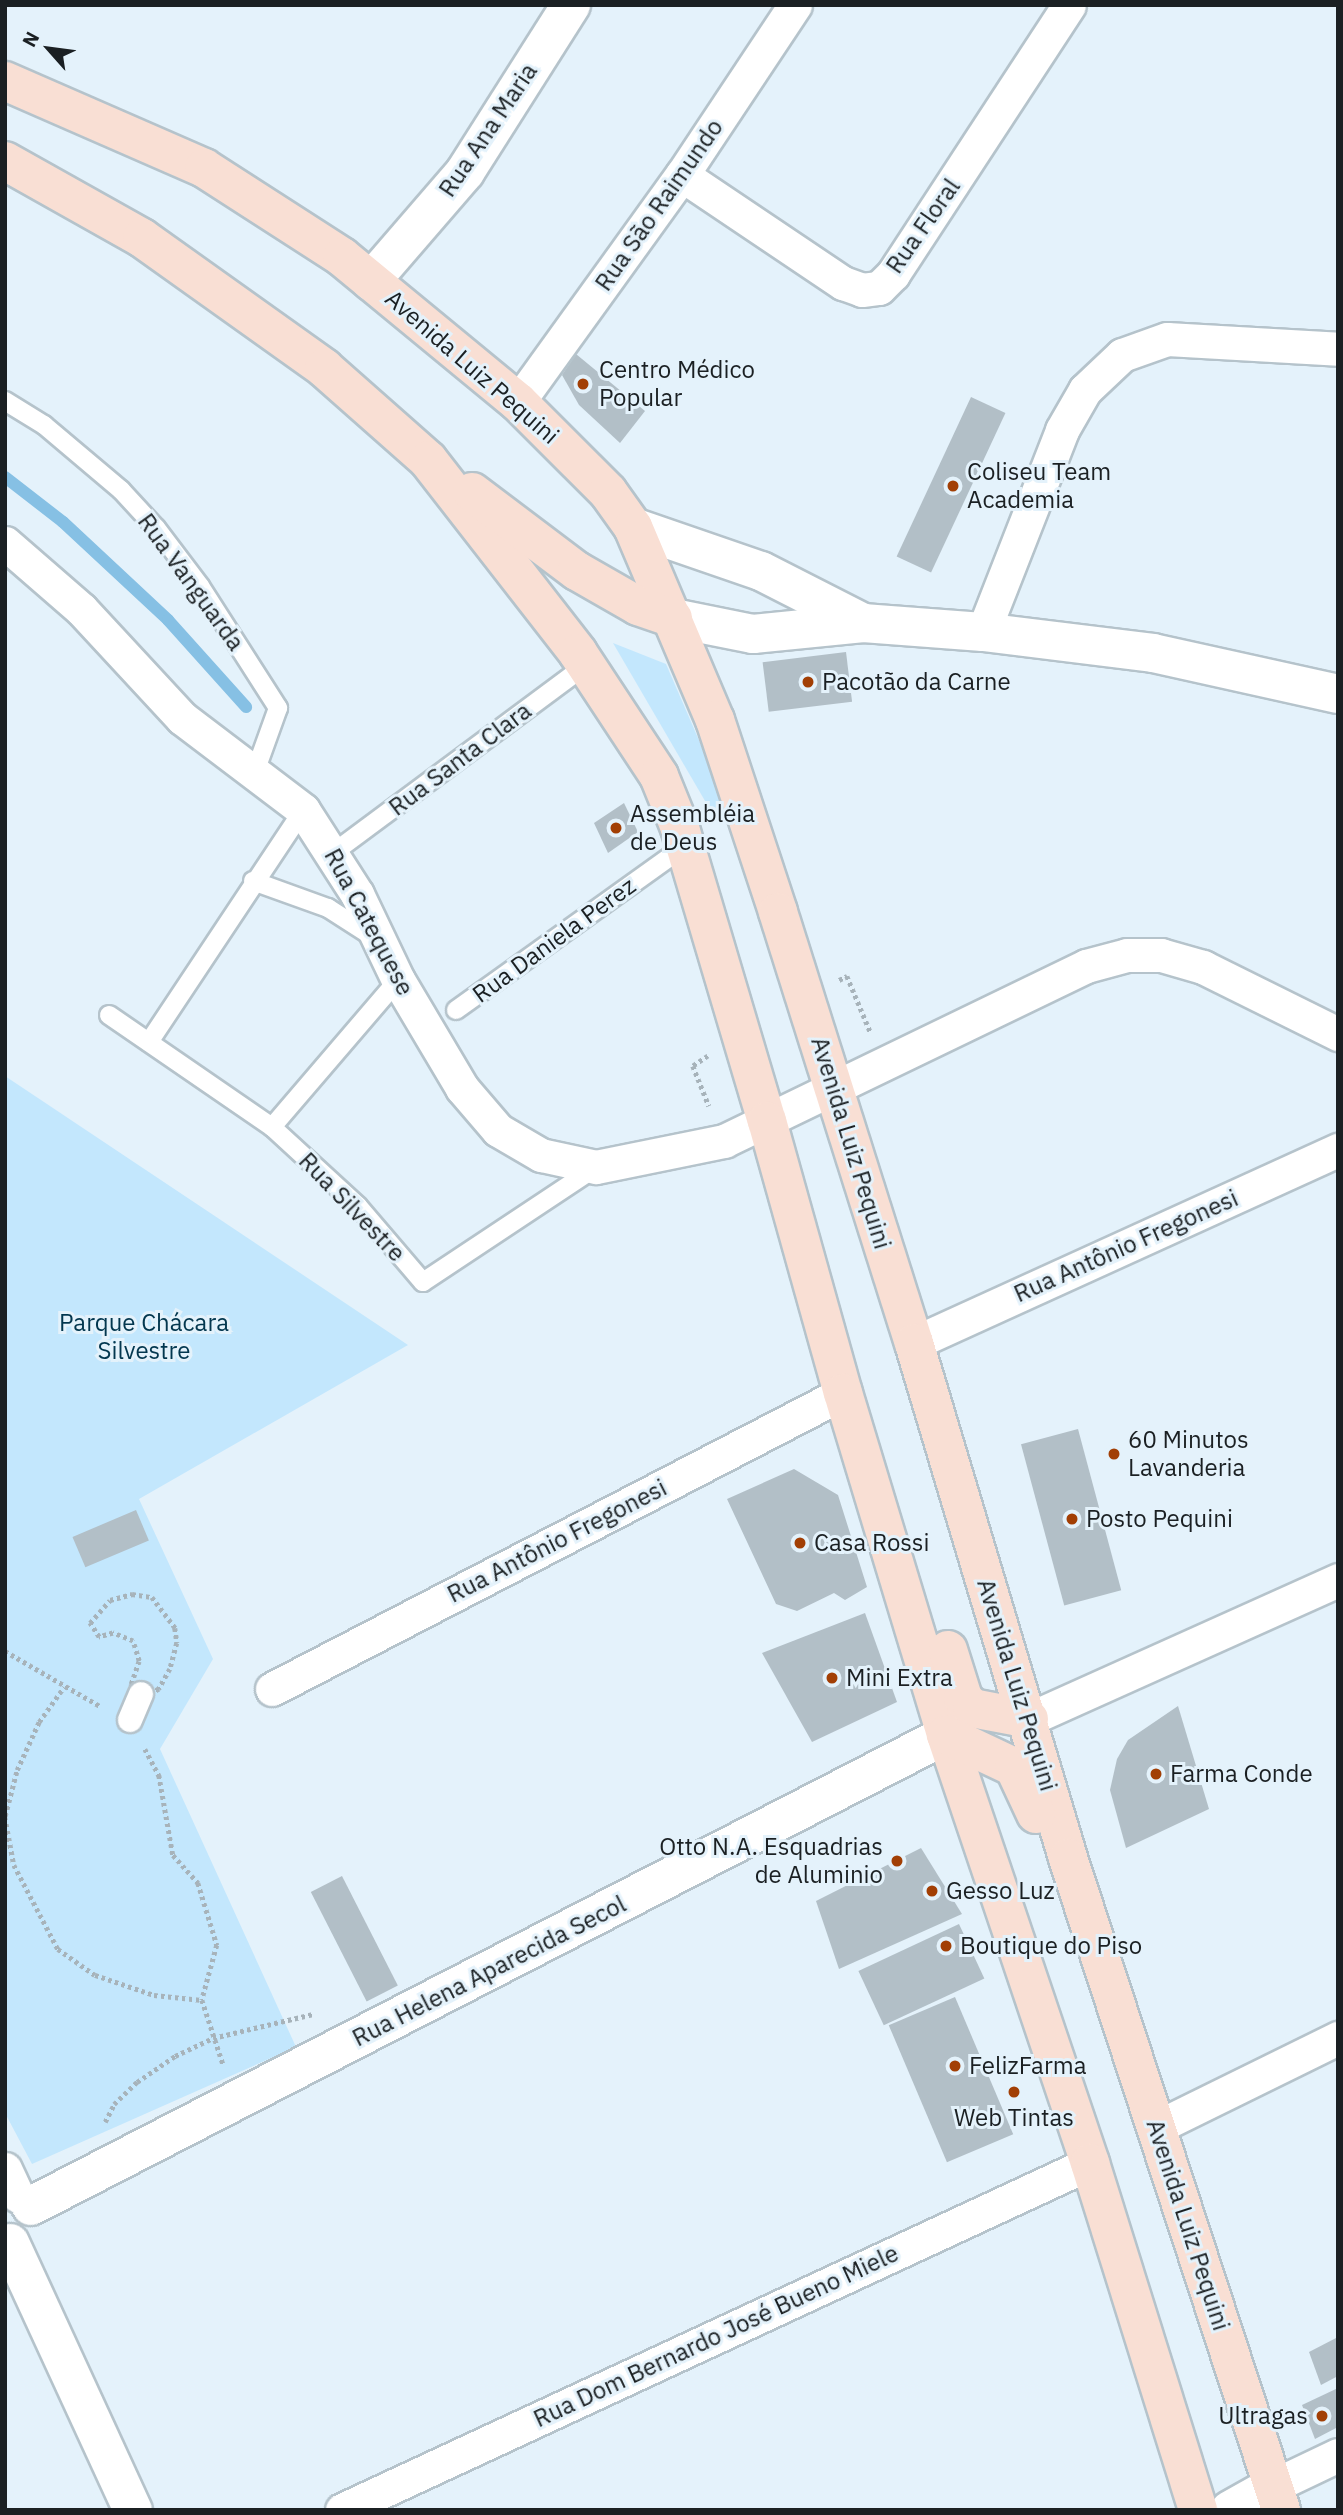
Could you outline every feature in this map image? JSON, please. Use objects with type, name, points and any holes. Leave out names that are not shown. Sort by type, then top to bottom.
[{"type":"main road","name":"Avenida Luiz Pequini","points":[[5,81],[204,168],[291,222],[371,281],[519,402],[608,492],[634,527],[715,720],[914,1343],[1112,1996],[1277,2498]]},
{"type":"main road","points":[[5,161],[142,238],[324,368],[428,460],[577,571],[638,606],[673,618]]},
{"type":"main road","points":[[428,460],[586,665],[659,776],[685,846],[768,1121],[843,1393],[946,1735],[1090,2163],[1198,2510]]},
{"type":"main road","points":[[843,1393],[880,1433],[963,1698],[972,1708],[988,1714],[1029,1719]]},
{"type":"main road","points":[[946,1735],[999,1757],[1024,1780],[1080,1965],[1112,1996]]},
{"type":"street","name":"Rua Ana Maria","points":[[371,281],[465,172],[571,5]]},
{"type":"street","name":"Rua São Raimundo","points":[[519,402],[682,175],[795,5]]},
{"type":"street","name":"Rua Floral","points":[[682,175],[843,283],[862,290],[879,288],[892,274],[1069,5]]},
{"type":"street","points":[[983,632],[1062,430],[1085,390],[1122,355],[1167,339],[1338,349]]},
{"type":"street","points":[[634,527],[761,571],[863,623]]},
{"type":"street","name":"Rua Catequese","points":[[5,543],[81,609],[182,718],[303,810],[333,853],[384,948],[398,980],[462,1087],[498,1130],[541,1155],[596,1167],[724,1141],[1086,966],[1127,955],[1161,955],[1203,967],[1338,1034]]},
{"type":"street","points":[[673,618],[753,634],[863,623],[983,632],[1153,653],[1338,694]]},
{"type":"street","name":"Rua Antônio Fregonesi","points":[[914,1343],[1338,1150]]},
{"type":"street","name":"Rua Antônio Fregonesi","points":[[272,1689],[843,1393]]},
{"type":"street","points":[[1029,1719],[1338,1580]]},
{"type":"street","points":[[130,1720],[141,1694]]},
{"type":"street","name":"Rua Helena Aparecida Secol","points":[[14,2212],[946,1735]]},
{"type":"street","points":[[1157,2127],[1338,2038]]},
{"type":"street","name":"Rua Dom Bernardo José Bueno Miele","points":[[342,2510],[1090,2163]]},
{"type":"street","points":[[14,2212],[44,2286],[59,2344],[133,2510]]},
{"type":"street","points":[[1230,2510],[1277,2498],[1338,2455]]},
{"type":"lane","name":"Rua Vanguarda","points":[[5,401],[54,432],[121,491],[156,528],[200,586],[278,708],[255,772]]},
{"type":"lane","name":"Rua Santa Clara","points":[[333,853],[586,665]]},
{"type":"lane","points":[[149,1042],[253,881],[303,810]]},
{"type":"lane","name":"Rua Daniela Perez","points":[[456,1010],[685,846]]},
{"type":"lane","points":[[253,881],[328,908],[362,928],[384,948]]},
{"type":"lane","points":[[272,1127],[398,980]]},
{"type":"lane","name":"Rua Silvestre","points":[[110,1016],[272,1127],[358,1206],[423,1282],[596,1167]]},
{"type":"path","points":[[804,996],[847,976],[884,1063]]},
{"type":"path","points":[[132,1594],[152,1597],[175,1628],[177,1643],[170,1669],[159,1689],[141,1694],[131,1684],[139,1661],[133,1641],[113,1633],[99,1637],[90,1623],[110,1600],[132,1594]]},
{"type":"path","points":[[5,1651],[64,1687],[130,1720],[159,1775],[173,1855],[198,1883],[217,1945],[202,2000],[227,2074]]},
{"type":"path","points":[[64,1687],[39,1722],[17,1770],[5,1816],[14,1865],[58,1948],[95,1975],[154,1995],[202,2000]]},
{"type":"path","points":[[95,2172],[100,2132],[114,2105],[137,2081],[213,2038],[326,2011]]},
{"type":"green space","points":[[613,643],[666,664],[730,812],[715,818]]},
{"type":"green space","name":"Parque Chácara Silvestre","points":[[5,1076],[408,1345],[139,1499],[213,1659],[160,1749],[296,2047],[32,2164],[5,2113]]},
{"type":"building","points":[[576,354],[645,411],[620,443],[579,405],[562,375]]},
{"type":"building","name":"Coliseu Team Academia","points":[[971,397],[1005,413],[931,573],[897,557]]},
{"type":"building","name":"Pacotão da Carne","points":[[846,652],[852,702],[769,712],[763,662]]},
{"type":"building","name":"Assembléia de Deus","points":[[624,803],[638,832],[608,853],[594,823]]},
{"type":"building","name":"Posto Pequini","points":[[1078,1429],[1121,1590],[1064,1606],[1021,1444]]},
{"type":"building","name":"Casa Rossi","points":[[794,1469],[838,1495],[867,1587],[845,1600],[834,1593],[797,1611],[776,1604],[727,1499]]},
{"type":"building","points":[[136,1510],[149,1540],[85,1567],[72,1537]]},
{"type":"building","name":"Mini Extra","points":[[865,1613],[897,1702],[812,1742],[762,1653]]},
{"type":"building","name":"Farma Conde","points":[[1178,1706],[1209,1809],[1126,1848],[1110,1790],[1117,1759],[1128,1740]]},
{"type":"building","points":[[921,1848],[962,1914],[839,1969],[816,1901]]},
{"type":"building","points":[[342,1876],[398,1986],[367,2001],[311,1892]]},
{"type":"building","points":[[959,1924],[984,1978],[884,2025],[858,1971]]},
{"type":"building","points":[[955,1997],[1013,2134],[947,2162],[889,2025]]},
{"type":"building","points":[[1338,2337],[1338,2376],[1321,2385],[1309,2352]]},
{"type":"building","name":"Ultragas","points":[[1338,2388],[1338,2427],[1315,2439],[1302,2405]]},
{"type":"waterway","points":[[5,477],[63,522],[168,620],[246,707]]},
{"type":"place","name":"Centro Médico Popular","points":[[583,384]]},
{"type":"place","name":"Coliseu Team Academia","points":[[953,486]]},
{"type":"place","name":"Pacotão da Carne","points":[[808,682]]},
{"type":"place","name":"Assembléia de Deus","points":[[616,828]]},
{"type":"place","name":"60 Minutos Lavanderia","points":[[1114,1454]]},
{"type":"place","name":"Posto Pequini","points":[[1072,1519]]},
{"type":"place","name":"Casa Rossi","points":[[800,1543]]},
{"type":"place","name":"Mini Extra","points":[[832,1678]]},
{"type":"place","name":"Farma Conde","points":[[1156,1774]]},
{"type":"place","name":"Otto N.A. Esquadrias de Aluminio","points":[[897,1861]]},
{"type":"place","name":"Gesso Luz","points":[[932,1891]]},
{"type":"place","name":"Boutique do Piso","points":[[946,1946]]},
{"type":"place","name":"FelizFarma","points":[[955,2066]]},
{"type":"place","name":"Web Tintas","points":[[1014,2092]]},
{"type":"place","name":"Ultragas","points":[[1322,2416]]}]
